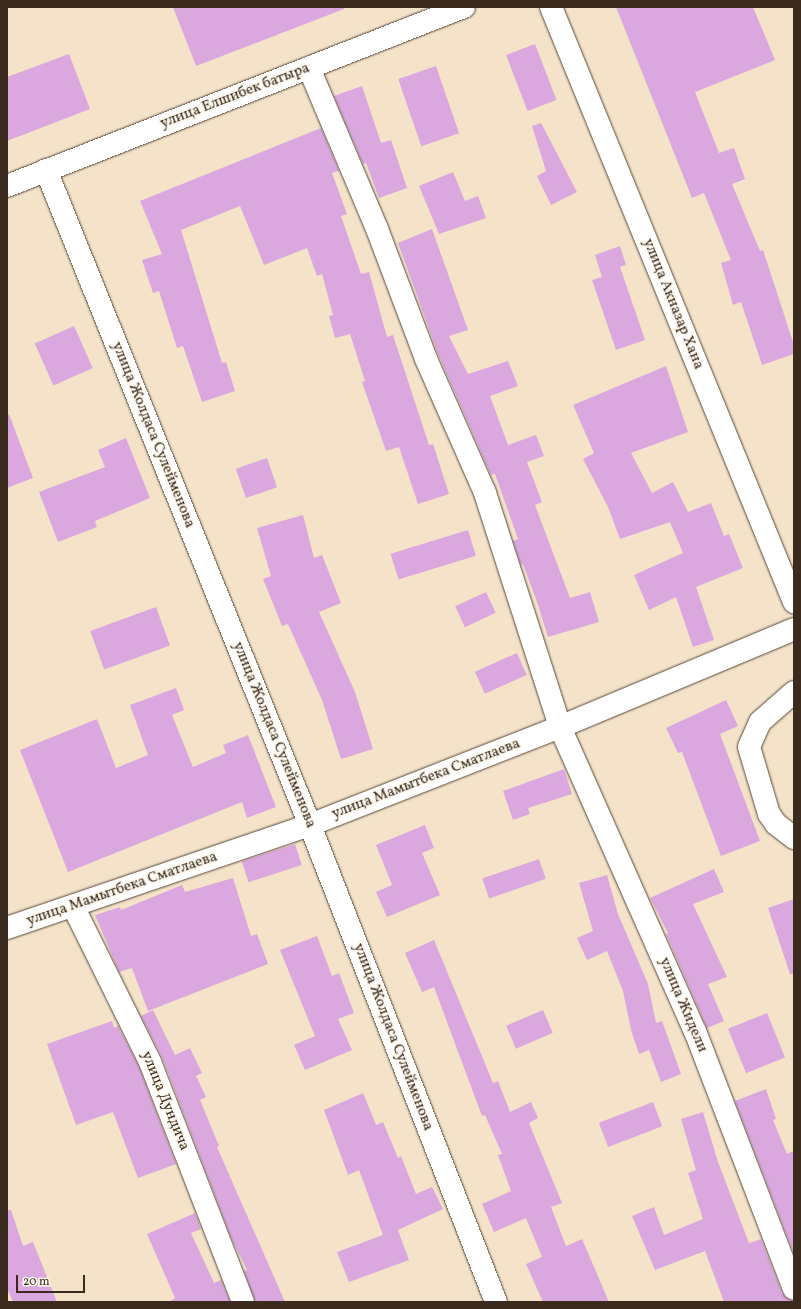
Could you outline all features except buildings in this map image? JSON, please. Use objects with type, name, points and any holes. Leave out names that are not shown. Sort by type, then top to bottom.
[{"type":"street","name":"улица Елшибек батыра","points":[[7,186],[464,7]]},
{"type":"street","name":"улица Акназар Хана","points":[[551,7],[794,602]]},
{"type":"street","name":"улица Жидели","points":[[309,68],[377,229],[426,359],[485,492],[560,727],[695,1031],[794,1289]]},
{"type":"street","name":"улица Жолдаса Сулейменова","points":[[46,170],[310,825],[496,1302]]},
{"type":"street","name":"улица Мамытбека Сматлаева","points":[[7,928],[310,825],[560,727],[794,628]]},
{"type":"street","points":[[794,692],[760,722],[749,747],[769,814],[776,824],[794,838]]},
{"type":"street","name":"улица Дундича","points":[[73,906],[150,1062],[243,1302]]}]
